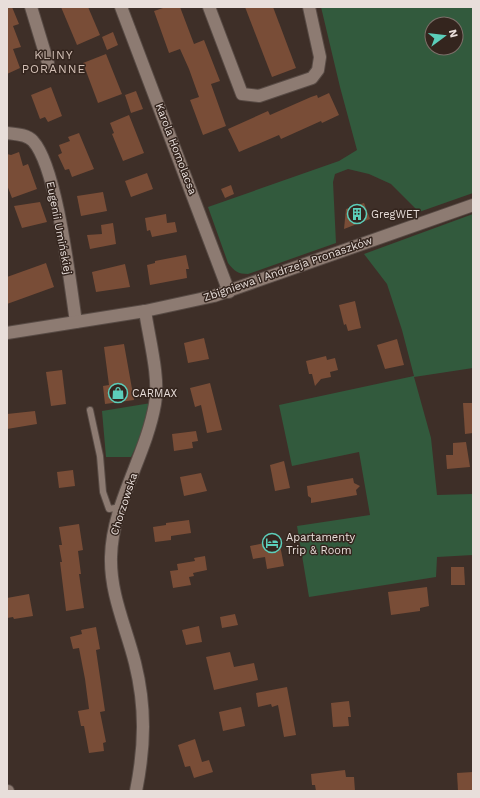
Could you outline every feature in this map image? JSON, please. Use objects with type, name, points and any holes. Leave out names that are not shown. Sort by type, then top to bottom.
[{"type":"street","points":[[31,7],[48,63]]},
{"type":"street","name":"Karola Homolacsa","points":[[122,7],[229,292]]},
{"type":"street","points":[[209,7],[242,94],[259,96],[312,78],[318,70],[320,57],[309,7]]},
{"type":"street","name":"Eugenii Umińskiej","points":[[7,132],[21,134],[32,140],[40,150],[51,182],[76,322]]},
{"type":"street","name":"Zbigniewa i Andrzeja Pronaszków","points":[[7,333],[145,311],[229,292],[473,205]]},
{"type":"street","name":"Chorzowska","points":[[136,791],[144,737],[142,709],[135,663],[117,604],[111,568],[113,537],[121,507],[139,460],[155,402],[152,353],[145,311]]},
{"type":"lane","points":[[90,410],[100,456],[103,492],[109,509],[121,507]]},
{"type":"green space","points":[[321,7],[473,7],[473,193],[419,212],[391,184],[369,174],[348,169],[335,174],[333,182],[336,243],[248,274],[236,272],[232,268],[228,263],[208,207],[339,161],[357,150]]},
{"type":"green space","points":[[473,214],[473,368],[414,377],[431,438],[437,495],[473,494],[473,555],[437,557],[436,577],[309,597],[297,526],[370,515],[359,452],[292,466],[279,405],[414,376],[402,330],[387,284],[364,254]]},
{"type":"green space","points":[[151,403],[146,425],[131,457],[106,457],[102,411]]},
{"type":"building","points":[[7,7],[12,7],[19,24],[13,26],[21,47],[13,49],[20,68],[7,74]]},
{"type":"building","points":[[61,7],[88,7],[100,35],[77,45]]},
{"type":"building","points":[[166,7],[180,7],[194,44],[204,40],[220,81],[211,84],[226,126],[203,135],[190,100],[199,97],[189,69],[180,49],[169,53],[154,11]]},
{"type":"building","points":[[245,7],[273,7],[296,68],[272,77]]},
{"type":"building","points":[[113,32],[118,45],[107,50],[102,37]]},
{"type":"building","points":[[106,54],[122,94],[98,103],[83,63]]},
{"type":"building","points":[[51,87],[62,116],[48,122],[45,117],[40,119],[31,95]]},
{"type":"building","points":[[136,91],[143,109],[131,113],[125,95]]},
{"type":"building","points":[[329,93],[339,115],[322,123],[321,121],[281,139],[279,135],[239,152],[228,129],[268,111],[270,115],[311,97],[317,95],[318,98]]},
{"type":"building","points":[[129,115],[144,153],[123,161],[112,134],[114,133],[110,123]]},
{"type":"building","points":[[79,133],[94,169],[72,177],[69,169],[65,170],[58,155],[62,153],[59,145],[70,141],[68,137]]},
{"type":"building","points":[[19,152],[23,166],[28,164],[37,189],[12,198],[7,185],[7,154],[11,155]]},
{"type":"building","points":[[147,173],[153,189],[131,197],[125,181]]},
{"type":"building","points":[[231,185],[234,194],[225,198],[221,189]]},
{"type":"building","points":[[103,192],[107,211],[81,216],[77,196]]},
{"type":"building","points":[[40,202],[47,222],[22,228],[14,206]]},
{"type":"building","name":"GregWET","points":[[364,203],[370,219],[344,229],[346,209]]},
{"type":"building","points":[[166,214],[167,223],[175,222],[177,232],[152,237],[150,230],[147,231],[145,218]]},
{"type":"building","points":[[113,223],[116,244],[90,249],[87,235],[102,234],[101,225]]},
{"type":"building","points":[[186,255],[189,269],[186,269],[187,278],[150,285],[147,265],[155,263],[155,261]]},
{"type":"building","points":[[46,263],[54,287],[7,304],[7,277]]},
{"type":"building","points":[[125,264],[130,287],[96,292],[92,272]]},
{"type":"building","points":[[355,301],[361,328],[348,331],[346,324],[344,325],[339,305]]},
{"type":"building","points":[[204,338],[209,359],[188,363],[184,343]]},
{"type":"building","points":[[397,339],[404,365],[385,369],[377,345]]},
{"type":"building","points":[[124,344],[134,400],[105,404],[103,386],[109,385],[104,347]]},
{"type":"building","points":[[326,356],[327,360],[335,358],[338,370],[330,372],[331,377],[321,379],[315,386],[312,374],[309,374],[306,361]]},
{"type":"building","points":[[62,370],[66,404],[51,406],[46,372]]},
{"type":"building","points":[[210,383],[222,430],[207,433],[201,405],[195,407],[190,388]]},
{"type":"building","points":[[463,403],[473,403],[473,433],[465,434]]},
{"type":"building","points":[[35,411],[37,424],[7,429],[7,414]]},
{"type":"building","points":[[196,431],[198,441],[192,442],[193,448],[174,451],[172,434]]},
{"type":"building","points":[[466,442],[470,467],[447,469],[446,455],[453,455],[453,443]]},
{"type":"building","points":[[284,461],[290,488],[275,491],[270,465]]},
{"type":"building","points":[[73,470],[75,486],[59,488],[57,472]]},
{"type":"building","points":[[201,473],[207,491],[184,496],[180,477]]},
{"type":"building","points":[[353,478],[354,483],[360,486],[356,490],[357,495],[311,503],[311,498],[308,496],[307,486]]},
{"type":"building","points":[[189,520],[191,533],[171,536],[171,540],[155,542],[153,527],[166,525],[166,523]]},
{"type":"building","points":[[79,524],[83,550],[78,551],[81,574],[79,574],[84,608],[66,611],[60,562],[62,562],[59,545],[62,545],[59,527]]},
{"type":"building","points":[[279,540],[284,566],[267,569],[265,557],[253,559],[250,546]]},
{"type":"building","points":[[205,556],[207,570],[193,573],[194,576],[189,577],[191,585],[173,588],[170,571],[178,570],[177,564],[195,561],[194,558]]},
{"type":"building","points":[[451,567],[464,567],[465,585],[451,585]]},
{"type":"building","points":[[427,587],[429,606],[420,608],[420,611],[391,615],[388,592]]},
{"type":"building","points":[[29,594],[33,616],[14,619],[13,617],[7,618],[7,598]]},
{"type":"building","points":[[235,614],[238,625],[222,628],[220,617]]},
{"type":"building","points":[[199,626],[202,642],[186,645],[182,630]]},
{"type":"building","points":[[96,627],[100,649],[96,650],[105,711],[100,712],[106,742],[103,743],[104,751],[89,753],[84,726],[81,726],[78,711],[89,709],[85,679],[79,648],[73,649],[70,637],[82,634],[81,630]]},
{"type":"building","points":[[230,652],[234,667],[254,663],[258,680],[214,690],[206,657]]},
{"type":"building","points":[[287,687],[296,735],[284,737],[278,705],[272,707],[271,704],[258,707],[256,693]]},
{"type":"building","points":[[349,701],[351,717],[348,717],[349,726],[333,727],[331,703]]},
{"type":"building","points":[[241,707],[245,726],[223,731],[219,712]]},
{"type":"building","points":[[195,739],[202,762],[209,760],[213,772],[194,778],[190,766],[185,767],[178,745]]},
{"type":"building","points":[[345,770],[346,777],[354,777],[355,791],[316,791],[315,785],[312,785],[311,774]]},
{"type":"building","points":[[473,772],[473,791],[458,791],[457,773]]},
{"type":"place","name":"GregWET","points":[[357,214]]},
{"type":"place","name":"CARMAX","points":[[118,393]]},
{"type":"place","name":"Apartamenty Trip & Room","points":[[272,543]]},
{"type":"district","name":"KLINY PORANNE","points":[[54,62]]}]
